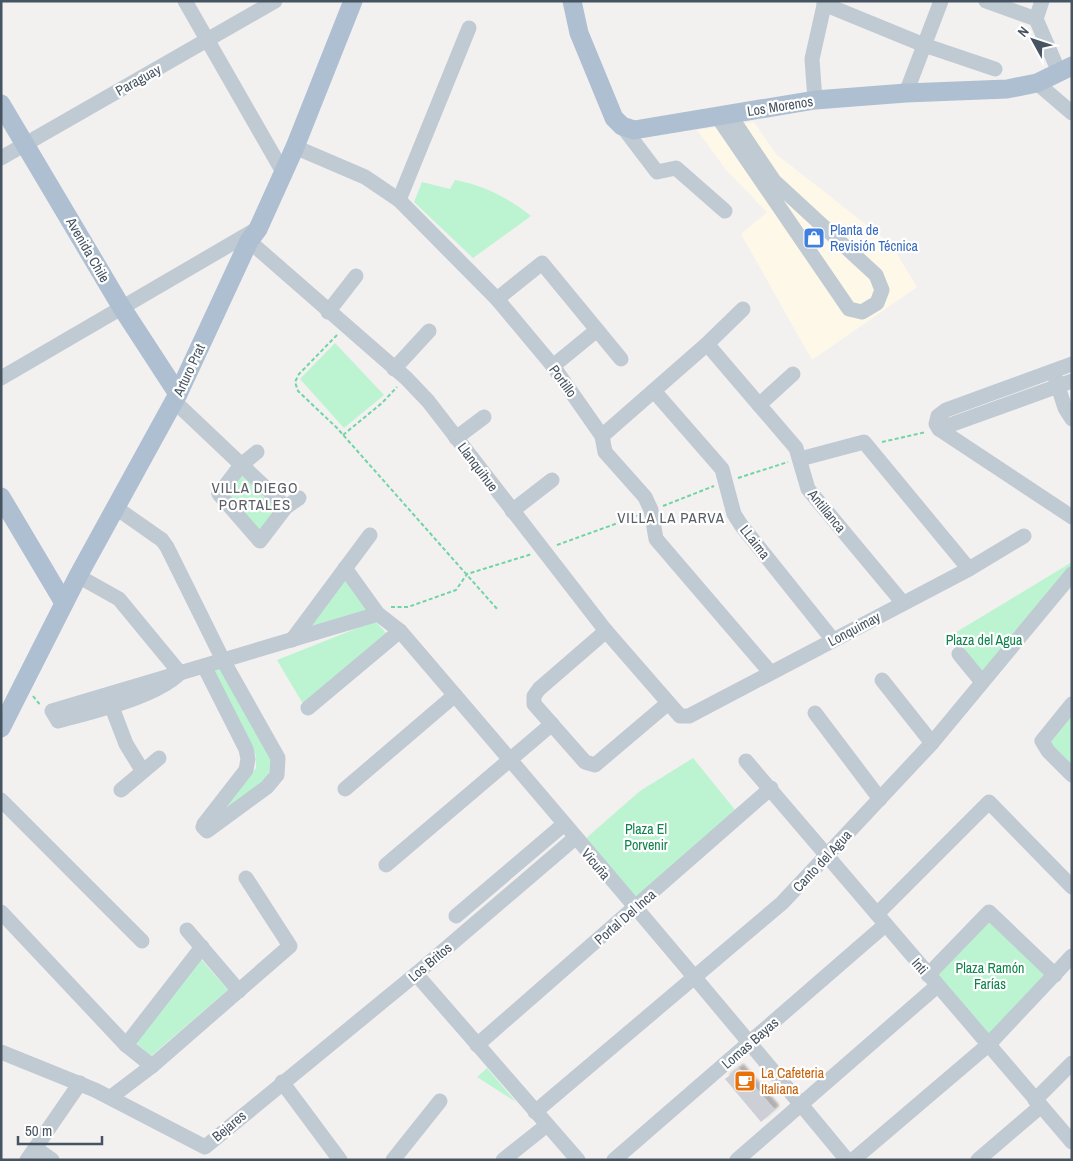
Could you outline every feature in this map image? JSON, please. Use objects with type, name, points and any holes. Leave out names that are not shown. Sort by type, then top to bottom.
[{"type":"main road","name":"Arturo Prat","points":[[1,728],[23,681],[78,576],[176,397],[283,172],[353,1]]},
{"type":"main road","points":[[572,1],[578,32],[614,118],[622,126]]},
{"type":"main road","name":"Los Morenos","points":[[622,126],[634,130],[815,100],[906,93],[996,91],[1037,83],[1065,69]]},
{"type":"main road","name":"Avenida Chile","points":[[1,104],[176,397]]},
{"type":"main road","points":[[1,497],[64,603]]},
{"type":"street","points":[[185,1],[283,172]]},
{"type":"street","name":"Paraguay","points":[[1,158],[275,1]]},
{"type":"street","points":[[906,93],[941,1]]},
{"type":"street","points":[[986,1],[1036,18],[1065,69]]},
{"type":"street","points":[[1036,18],[1042,1]]},
{"type":"street","points":[[815,100],[812,59],[824,2],[924,44],[995,69]]},
{"type":"street","points":[[399,200],[469,28]]},
{"type":"street","points":[[1037,83],[1072,112]]},
{"type":"street","points":[[723,115],[774,181],[876,275],[882,290],[877,303],[862,312],[848,309],[723,115]]},
{"type":"street","points":[[622,126],[657,172],[676,168],[725,211]]},
{"type":"street","name":"Portillo","points":[[294,147],[365,177],[399,200],[497,299],[553,366],[602,436],[606,452],[644,497],[652,510],[656,539],[770,672]]},
{"type":"street","points":[[1,378],[254,235]]},
{"type":"street","name":"Llanquihue","points":[[254,235],[328,312],[400,374],[428,402],[606,631],[667,704],[682,717]]},
{"type":"street","points":[[497,299],[542,263],[621,359]]},
{"type":"street","points":[[328,312],[356,276]]},
{"type":"street","points":[[602,436],[708,344],[743,309]]},
{"type":"street","points":[[553,366],[597,330]]},
{"type":"street","points":[[400,374],[429,331]]},
{"type":"street","name":"Antillanca","points":[[708,344],[796,448],[808,489],[903,603]]},
{"type":"street","points":[[939,429],[1061,379],[1072,364]]},
{"type":"street","points":[[759,405],[793,374]]},
{"type":"street","points":[[1061,379],[1065,408],[1072,419]]},
{"type":"street","name":"LLaima","points":[[654,391],[722,469],[734,514],[741,525],[833,640]]},
{"type":"street","points":[[176,397],[241,465],[286,507]]},
{"type":"street","points":[[456,438],[484,417]]},
{"type":"street","points":[[939,429],[1072,517]]},
{"type":"street","points":[[800,459],[864,442],[968,569]]},
{"type":"street","points":[[257,452],[241,465],[219,494],[260,541],[286,507],[299,498]]},
{"type":"street","points":[[512,511],[552,480]]},
{"type":"street","points":[[115,507],[162,540],[167,547],[224,662],[278,758],[279,767],[277,775],[267,787],[210,830],[205,829],[204,824],[246,770],[248,759],[246,749],[204,666]]},
{"type":"street","points":[[292,640],[370,535]]},
{"type":"street","name":"Lonquimay","points":[[682,717],[688,716],[968,569],[1024,536]]},
{"type":"street","name":"Vicuña","points":[[346,568],[376,611],[400,631],[455,695],[694,979],[751,1042],[847,1160]]},
{"type":"street","name":"Canto del Agua","points":[[535,1112],[782,903],[932,743],[1072,574]]},
{"type":"street","points":[[78,576],[119,600],[180,673]]},
{"type":"street","points":[[55,716],[109,700],[180,673],[224,662],[376,611]]},
{"type":"street","points":[[308,708],[400,631]]},
{"type":"street","points":[[606,631],[539,689],[534,696],[534,704],[585,762],[595,765],[667,704]]},
{"type":"street","points":[[959,654],[982,682]]},
{"type":"street","points":[[882,680],[932,743]]},
{"type":"street","points":[[345,788],[455,695]]},
{"type":"street","points":[[109,700],[126,744],[142,770]]},
{"type":"street","points":[[1072,704],[1042,741],[1048,751],[1072,776]]},
{"type":"street","points":[[815,713],[880,799]]},
{"type":"street","points":[[386,865],[552,724]]},
{"type":"street","points":[[121,790],[142,770],[159,758]]},
{"type":"street","name":"Inti","points":[[746,761],[1072,1142]]},
{"type":"street","name":"Portal Del Inca","points":[[477,1045],[635,909],[771,788]]},
{"type":"street","points":[[1,800],[142,941]]},
{"type":"street","name":"Lomas Bayas","points":[[614,1160],[751,1042],[881,920],[989,802],[1072,887]]},
{"type":"street","points":[[456,916],[563,825]]},
{"type":"street","name":"Los Britos","points":[[282,1082],[416,974],[575,838]]},
{"type":"street","points":[[111,1097],[152,1066],[288,949],[290,944],[246,878]]},
{"type":"street","points":[[1,912],[126,1045],[152,1066]]},
{"type":"street","points":[[737,1160],[802,1105],[933,980],[989,912],[1055,975]]},
{"type":"street","points":[[187,930],[239,991]]},
{"type":"street","points":[[126,1045],[202,947]]},
{"type":"street","points":[[852,1160],[988,1045],[1072,956]]},
{"type":"street","points":[[416,974],[578,1160]]},
{"type":"street","name":"Bejares","points":[[1,1052],[111,1097],[204,1147],[282,1082]]},
{"type":"street","points":[[978,1160],[1038,1103],[1072,1063]]},
{"type":"street","points":[[282,1082],[340,1160]]},
{"type":"street","points":[[52,1160],[31,1154],[80,1083]]},
{"type":"street","points":[[393,1160],[440,1101]]},
{"type":"street","points":[[503,1160],[547,1125]]},
{"type":"path","points":[[345,327],[299,374],[295,382],[298,391],[343,436],[498,610]]},
{"type":"path","points":[[343,436],[382,403],[400,374]]},
{"type":"path","points":[[864,442],[882,442],[939,429]]},
{"type":"path","points":[[376,611],[408,607],[456,590],[467,574],[542,551],[727,482],[800,459]]},
{"type":"path","points":[[23,681],[39,705],[55,716]]},
{"type":"shaded area","points":[[754,122],[776,154],[891,244],[917,287],[812,360],[741,234],[767,212],[726,170],[697,130]]},
{"type":"green space","points":[[455,180],[476,185],[495,193],[514,203],[531,216],[473,258],[414,202],[422,182],[450,189]]},
{"type":"green space","points":[[335,343],[384,395],[344,428],[300,379]]},
{"type":"green space","points":[[242,476],[279,511],[259,535],[225,494]]},
{"type":"green space","name":"Plaza del Agua","points":[[1072,562],[1072,567],[983,673],[953,634]]},
{"type":"green space","points":[[343,577],[371,609],[306,630]]},
{"type":"green space","points":[[375,621],[388,635],[303,704],[277,660]]},
{"type":"green space","points":[[222,665],[273,759],[271,769],[259,786],[241,802],[213,821],[256,768],[256,756],[210,672]]},
{"type":"green space","points":[[1072,716],[1072,766],[1050,743]]},
{"type":"green space","name":"Plaza El Porvenir","points":[[693,758],[736,811],[635,899],[584,840],[640,791]]},
{"type":"green space","name":"Plaza Ramón Farías","points":[[989,921],[1046,975],[988,1035],[937,975]]},
{"type":"green space","points":[[200,958],[228,990],[151,1056],[135,1042]]},
{"type":"green space","points":[[487,1068],[516,1102],[477,1077]]},
{"type":"building","points":[[739,1068],[775,1110],[761,1122],[725,1079]]},
{"type":"place","name":"Planta de Revisión Técnica","points":[[814,238]]},
{"type":"place","name":"La Cafeteria Italiana","points":[[745,1081]]},
{"type":"district","name":"VILLA DIEGO PORTALES","points":[[255,496]]},
{"type":"district","name":"VILLA LA PARVA","points":[[671,518]]}]
